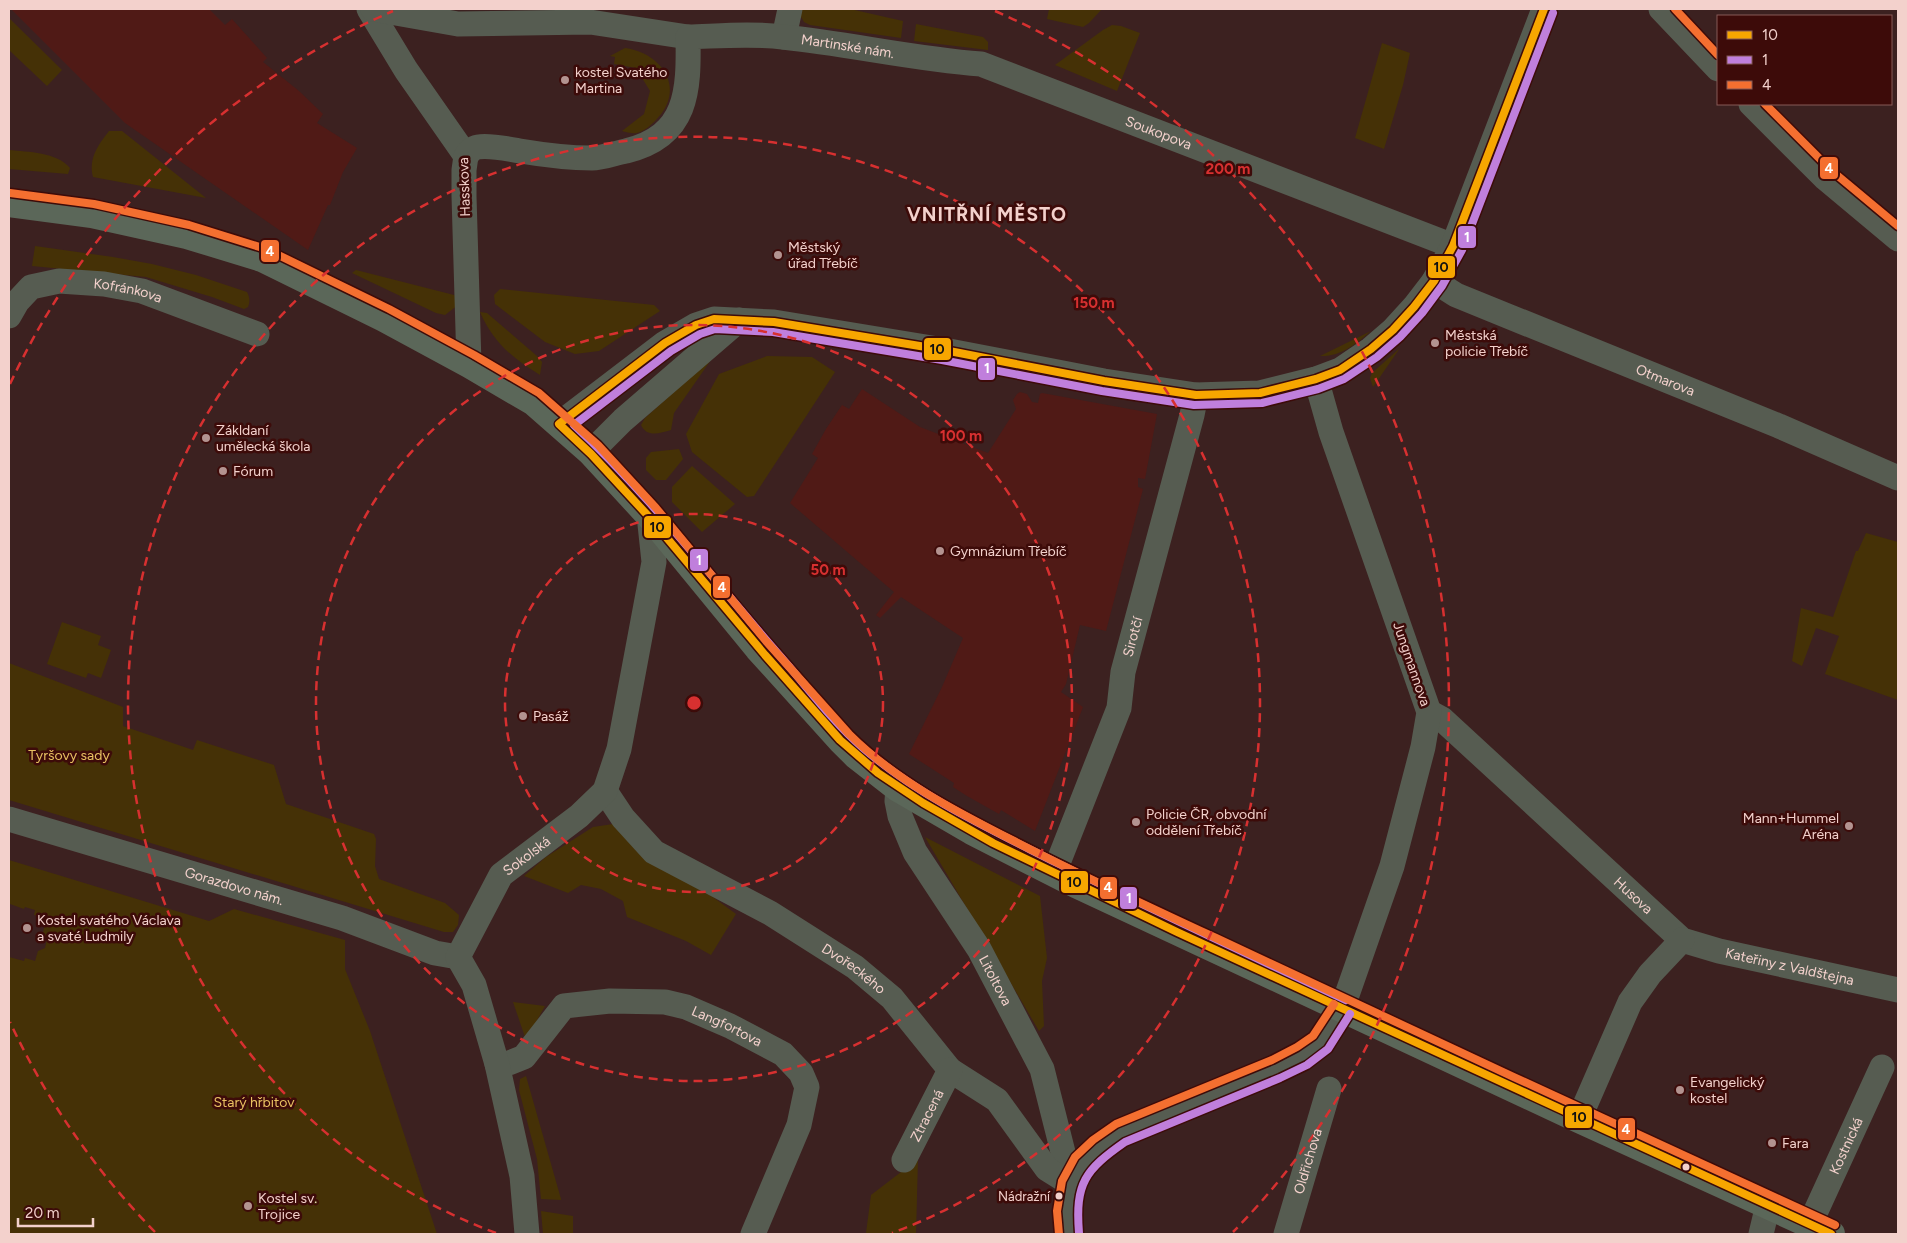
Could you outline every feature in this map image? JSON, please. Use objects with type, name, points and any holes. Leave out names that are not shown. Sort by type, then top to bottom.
[{"type":"main road","points":[[9,204],[92,214],[187,235],[262,258],[384,318],[469,364],[534,402],[591,452],[649,516],[758,648],[842,742],[898,788],[972,831],[1169,928],[1579,1120],[1821,1229]]},
{"type":"street","name":"Hasskova","points":[[369,9],[406,70],[466,156],[464,196],[469,364]]},
{"type":"street","name":"Martinské nám.","points":[[373,9],[458,24],[590,22],[688,37],[753,34],[784,37],[917,58],[981,64],[1005,73]]},
{"type":"street","points":[[784,37],[790,9]]},
{"type":"street","points":[[559,424],[658,348],[696,325],[714,319],[774,322],[925,346],[1104,381],[1196,395],[1260,393],[1316,379],[1340,370],[1371,349],[1393,330],[1434,281],[1453,246],[1544,9]]},
{"type":"street","points":[[1661,9],[1717,68]]},
{"type":"street","points":[[466,156],[471,149],[479,147],[561,157],[595,158],[651,144],[670,128],[678,116],[684,98],[688,74],[688,37]]},
{"type":"street","name":"Soukopova","points":[[1005,73],[1453,246]]},
{"type":"street","points":[[1752,105],[1825,178],[1898,240]]},
{"type":"street","name":"Kofránkova","points":[[9,316],[17,302],[31,287],[59,281],[104,284],[142,291],[257,334]]},
{"type":"street","name":"Otmarova","points":[[1434,281],[1456,295],[1779,426],[1898,478]]},
{"type":"street","points":[[591,452],[623,420],[739,320]]},
{"type":"street","name":"Jungmannova","points":[[1316,379],[1331,432],[1429,712],[1423,747],[1392,866],[1342,1009]]},
{"type":"street","name":"Sirotčí","points":[[1054,873],[1119,708],[1123,672],[1196,395]]},
{"type":"street","name":"Sokolská","points":[[458,957],[501,875],[579,816],[605,791],[619,749],[654,562],[649,516]]},
{"type":"street","name":"Husova","points":[[1429,712],[1442,719],[1682,940]]},
{"type":"street","name":"Litoltova","points":[[898,788],[897,801],[900,816],[915,852],[979,949],[1042,1069],[1071,1184]]},
{"type":"street","name":"Dvořeckého","points":[[605,791],[623,818],[654,852],[770,913],[855,967],[892,998],[950,1070],[997,1100],[1047,1169],[1071,1184]]},
{"type":"street","name":"Gorazdovo nám.","points":[[9,819],[342,918],[435,953],[458,957]]},
{"type":"street","points":[[1579,1120],[1630,1002],[1650,974],[1682,940]]},
{"type":"street","name":"Kateřiny z Valdštejna","points":[[1682,940],[1719,951],[1898,990]]},
{"type":"street","points":[[458,957],[474,985],[496,1064],[522,1176],[527,1234]]},
{"type":"street","name":"Langfortova","points":[[496,1064],[509,1063],[524,1057],[564,1006],[610,1001],[665,1002],[686,1007],[730,1026],[783,1054],[801,1073],[807,1087],[798,1125],[753,1234]]},
{"type":"street","points":[[1069,1234],[1067,1211],[1071,1184],[1083,1163],[1099,1148],[1120,1134],[1276,1069],[1302,1056],[1320,1043],[1342,1009]]},
{"type":"street","name":"Kostnická","points":[[1821,1229],[1882,1067]]},
{"type":"street","name":"Ztracená","points":[[904,1160],[950,1070]]},
{"type":"street","name":"Oldřichova","points":[[1286,1234],[1329,1089]]},
{"type":"street","points":[[1761,1234],[1768,1206]]},
{"type":"shaded area","points":[[11,9],[209,9],[225,25],[232,19],[267,58],[263,62],[299,91],[323,114],[317,123],[357,148],[343,172],[330,205],[328,205],[308,250],[125,123]]},
{"type":"shaded area","points":[[862,389],[920,427],[988,453],[1016,409],[1013,400],[1020,392],[1027,394],[1032,402],[1038,403],[1042,393],[1157,414],[1145,479],[1138,478],[1138,487],[1143,489],[1106,631],[1080,625],[1066,684],[1061,692],[1083,707],[1035,831],[1001,810],[999,814],[967,796],[953,787],[954,783],[909,754],[942,687],[963,638],[901,597],[880,618],[876,615],[894,592],[790,503],[818,458],[812,454],[826,429],[842,405],[849,409]]},
{"type":"green space","points":[[802,9],[850,9],[903,21],[901,38],[810,25],[804,22],[800,15]]},
{"type":"green space","points":[[1049,9],[1102,9],[1083,27],[1047,19]]},
{"type":"green space","points":[[9,18],[62,70],[47,86],[9,50]]},
{"type":"green space","points":[[916,24],[983,37],[988,42],[988,50],[914,41]]},
{"type":"green space","points":[[1112,25],[1121,26],[1140,33],[1117,91],[1055,65],[1103,30]]},
{"type":"green space","points":[[1382,43],[1410,53],[1403,85],[1384,149],[1355,138]]},
{"type":"green space","points":[[625,48],[638,51],[650,57],[666,74],[670,85],[665,108],[650,126],[637,133],[622,131],[644,114],[650,91],[636,68],[614,64],[615,57],[610,56]]},
{"type":"green space","points":[[109,131],[122,131],[206,198],[93,177],[92,164],[95,152]]},
{"type":"green space","points":[[9,150],[33,152],[58,159],[70,168],[68,174],[9,169]]},
{"type":"green space","points":[[35,246],[152,264],[196,275],[247,292],[249,305],[244,309],[146,277],[32,266]]},
{"type":"green space","points":[[356,270],[454,295],[459,297],[458,305],[445,315],[436,313],[352,273]]},
{"type":"green space","points":[[500,289],[654,305],[660,311],[599,351],[575,354],[545,342],[495,304],[494,295]]},
{"type":"green space","points":[[480,312],[487,313],[537,356],[542,362],[540,375],[512,356],[497,341]]},
{"type":"green space","points":[[1371,331],[1354,345],[1341,352],[1320,356]]},
{"type":"green space","points":[[1400,348],[1373,387],[1370,378],[1372,373]]},
{"type":"green space","points":[[767,356],[812,357],[835,372],[754,496],[747,497],[692,452],[686,434],[719,374]]},
{"type":"green space","points":[[713,357],[674,413],[671,430],[654,433],[647,432],[641,425],[645,418]]},
{"type":"green space","points":[[679,449],[683,459],[666,480],[656,480],[646,470],[646,458],[651,452]]},
{"type":"green space","points":[[692,466],[735,504],[702,532],[672,502],[672,487]]},
{"type":"green space","points":[[1866,533],[1898,542],[1898,700],[1825,674],[1839,636],[1816,628],[1802,666],[1792,661],[1801,608],[1833,617],[1856,551],[1858,551]]},
{"type":"green space","points":[[62,622],[101,636],[98,645],[111,650],[101,678],[88,673],[86,678],[47,664]]},
{"type":"green space","name":"Tyršovy sady","points":[[9,663],[123,707],[123,726],[193,750],[197,740],[274,765],[286,804],[374,834],[376,839],[375,866],[379,879],[445,903],[459,915],[458,925],[453,932],[444,932],[9,800]]},
{"type":"green space","points":[[613,824],[736,914],[711,955],[686,941],[627,917],[623,901],[601,889],[581,885],[568,893],[524,876],[546,857],[593,827]]},
{"type":"green space","points":[[925,837],[1040,896],[1047,958],[1042,981],[1044,1026],[1039,1031]]},
{"type":"green space","name":"Starý hřbitov","points":[[9,860],[209,921],[234,909],[345,940],[345,969],[370,1031],[437,1234],[9,1234],[9,957],[24,961],[25,958],[35,961],[38,951],[45,948],[47,939],[43,933],[46,918],[34,915],[35,910],[25,907],[24,909],[10,904],[9,907]]},
{"type":"green space","points":[[513,1002],[545,1006],[526,1040]]},
{"type":"green space","points":[[526,1076],[561,1200],[541,1199],[537,1159],[519,1090],[520,1079]]},
{"type":"green space","points":[[918,1159],[916,1234],[866,1233],[871,1195]]},
{"type":"green space","points":[[541,1211],[573,1216],[573,1234],[543,1234]]},
{"type":"transit line","name":"10","points":[[1544,9],[1453,246],[1434,281],[1393,330],[1371,349],[1340,370],[1316,379],[1260,393],[1196,395],[1104,381],[944,350],[774,322],[714,319],[696,325],[665,343],[559,424],[591,454],[651,519],[765,655],[840,740],[878,773],[923,803],[993,843],[1177,932],[1831,1234]]},
{"type":"transit line","name":"4","points":[[1675,9],[1717,54]]},
{"type":"transit line","name":"1","points":[[1346,1000],[1006,838],[932,797],[885,766],[852,738],[833,718],[631,482],[574,425],[671,351],[700,334],[715,329],[773,332],[942,360],[1102,391],[1194,405],[1262,403],[1318,389],[1344,379],[1377,357],[1400,337],[1422,313],[1442,286],[1462,250],[1553,13]]},
{"type":"transit line","name":"4","points":[[1766,105],[1832,171],[1898,226]]},
{"type":"transit line","name":"4","points":[[10,193],[94,204],[189,225],[266,249],[389,309],[474,355],[539,393],[598,445],[656,508],[766,641],[849,734],[867,751],[907,781],[972,819],[1116,891],[1835,1225]]},
{"type":"transit line","name":"4","points":[[1059,1234],[1057,1211],[1062,1181],[1075,1157],[1093,1140],[1116,1124],[1272,1060],[1297,1047],[1313,1036],[1334,1004]]},
{"type":"transit line","name":"1","points":[[1079,1233],[1078,1216],[1081,1190],[1092,1170],[1111,1152],[1125,1142],[1307,1065],[1328,1049],[1350,1014]]},
{"type":"place","name":"kostel Svatého Martina","points":[[565,80]]},
{"type":"place","name":"Městský úřad Třebíč","points":[[778,255]]},
{"type":"place","name":"Městská policie Třebíč","points":[[1435,343]]},
{"type":"place","name":"Zákldaní umělecká škola","points":[[206,438]]},
{"type":"place","name":"Fórum","points":[[223,471]]},
{"type":"place","name":"Gymnázium Třebíč","points":[[940,551]]},
{"type":"place","name":"Pasáž","points":[[523,716]]},
{"type":"place","name":"Policie ČR, obvodní oddělení Třebíč","points":[[1136,822]]},
{"type":"place","name":"Mann+Hummel Aréna","points":[[1849,826]]},
{"type":"place","name":"Kostel svatého Václava a svaté Ludmily","points":[[27,928]]},
{"type":"place","name":"Evangelický kostel","points":[[1680,1090]]},
{"type":"place","name":"Fara","points":[[1772,1143]]},
{"type":"place","name":"Nádražní","points":[[1059,1196]]},
{"type":"place","name":"Kostel sv. Trojice","points":[[248,1206]]},
{"type":"district","name":"VNITŘNÍ MĚSTO","points":[[987,214]]}]
